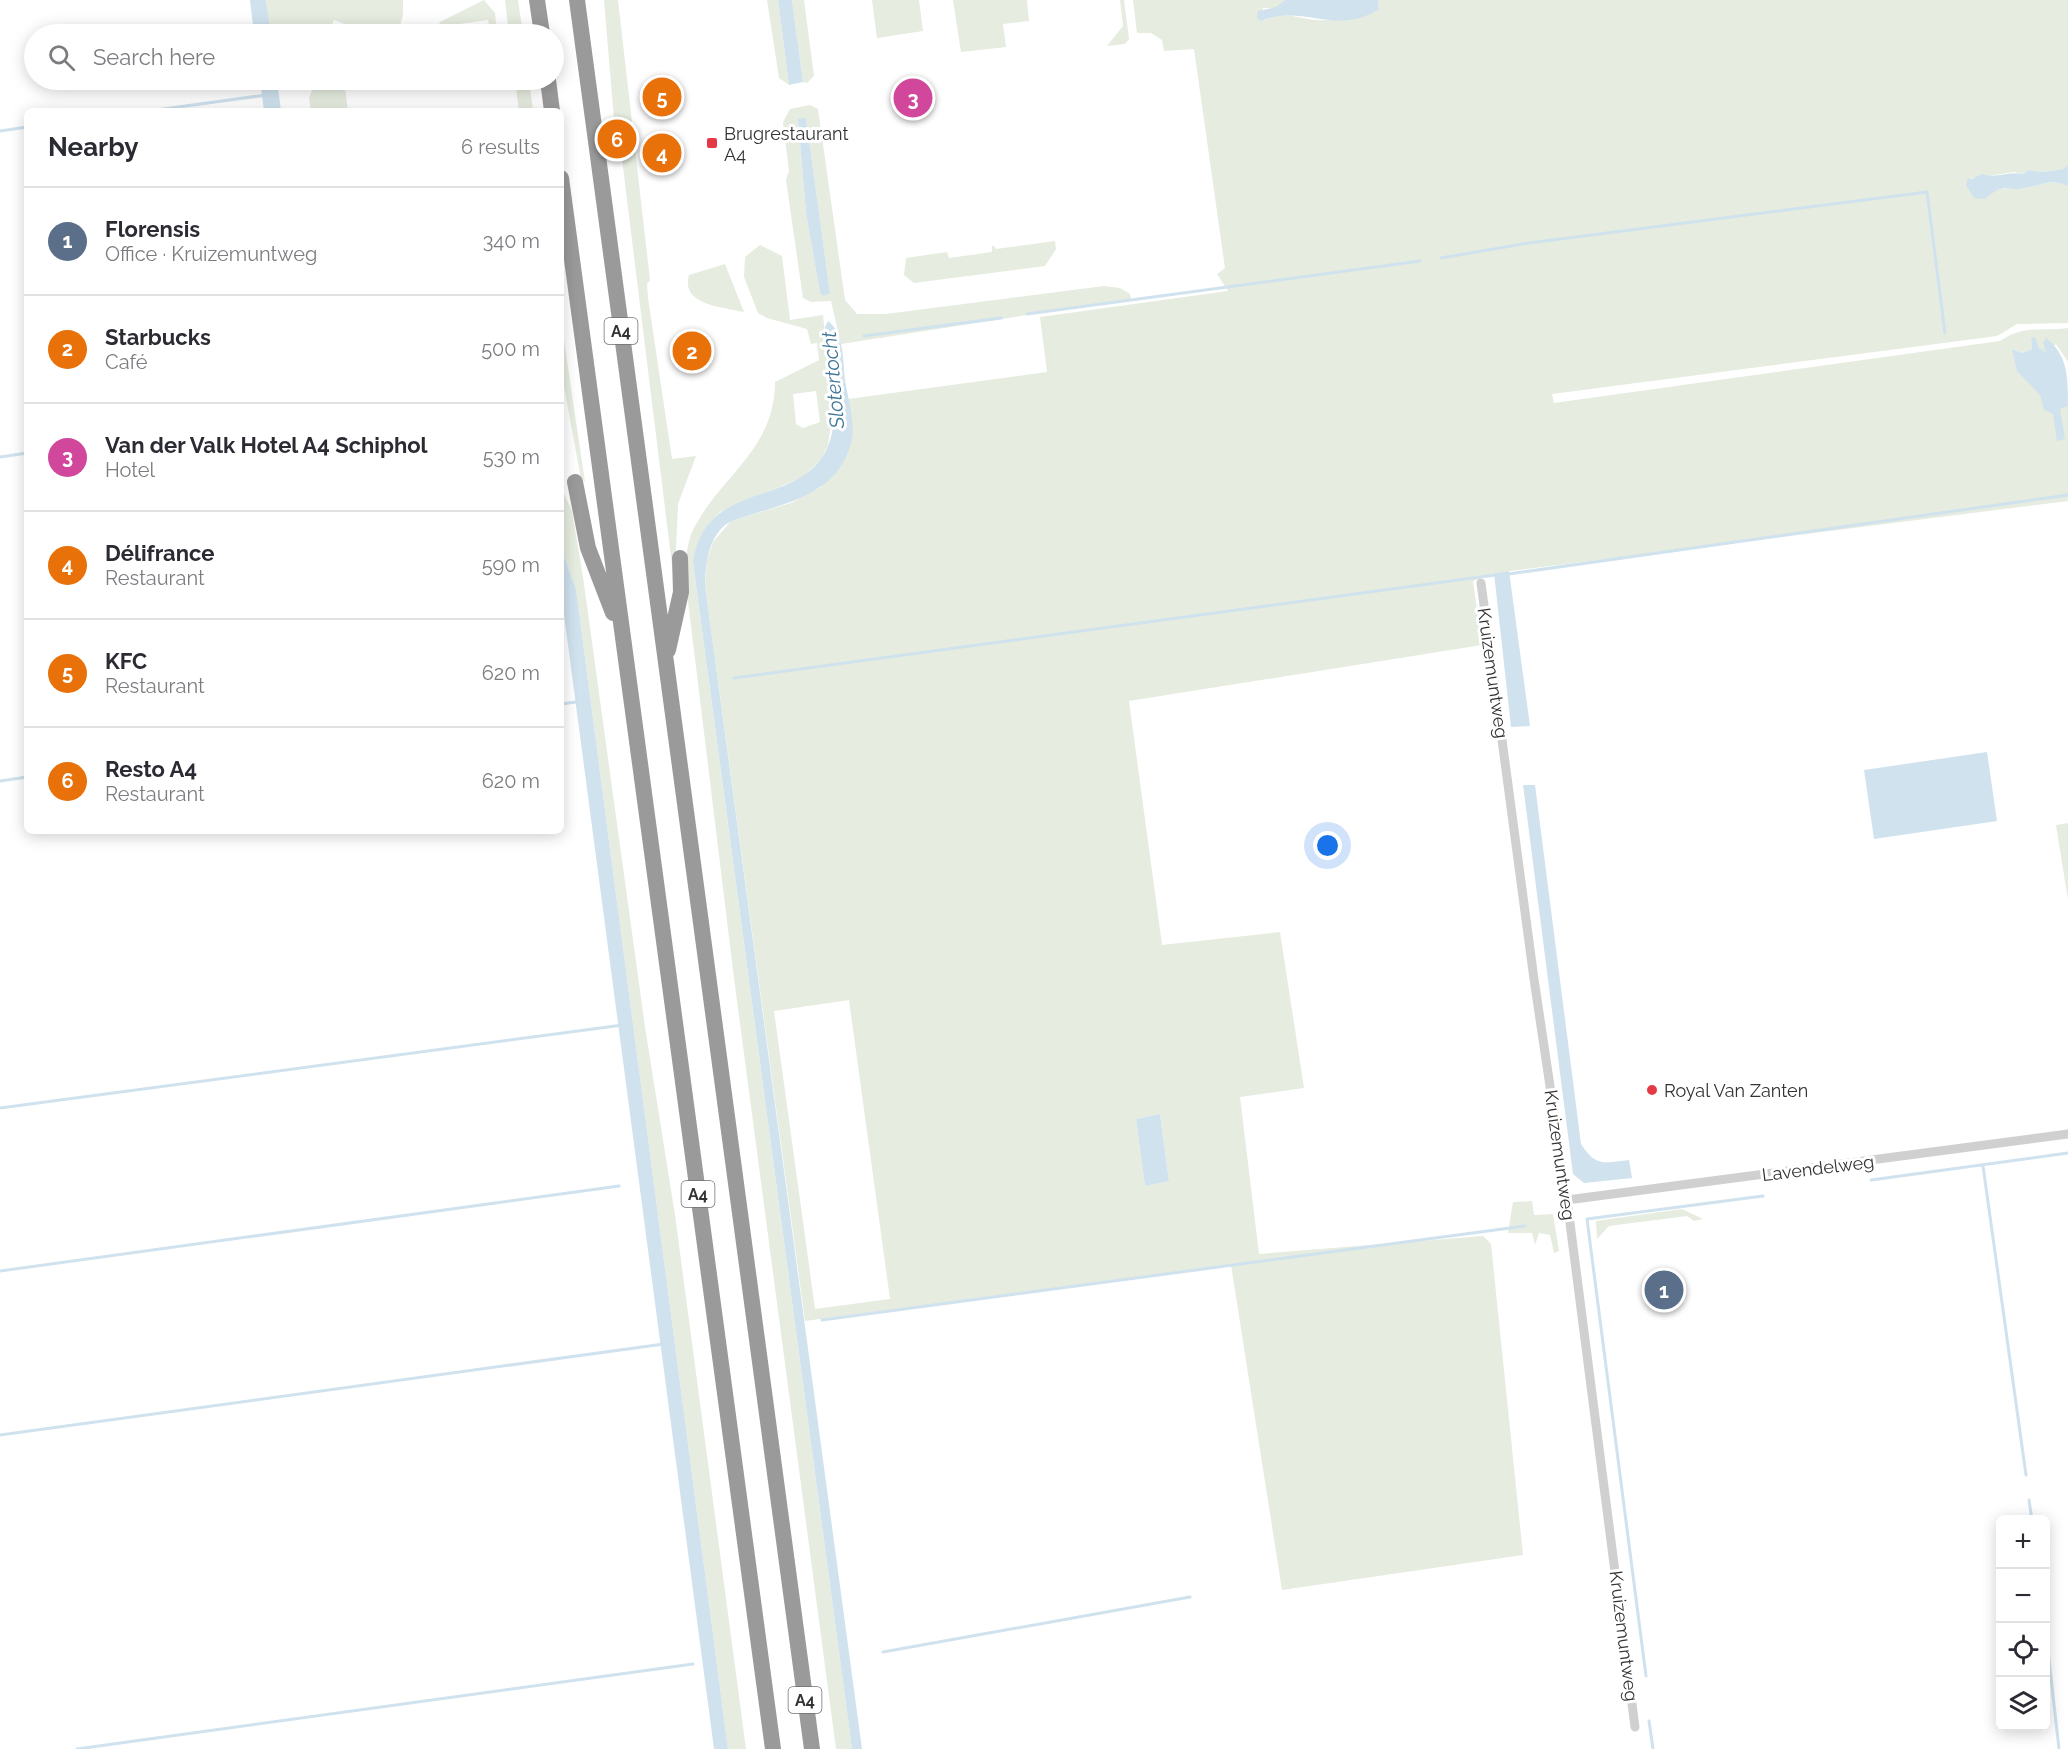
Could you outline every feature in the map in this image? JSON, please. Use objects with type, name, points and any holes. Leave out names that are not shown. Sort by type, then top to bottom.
[{"type":"highway","points":[[537,0],[541,24]]},
{"type":"highway","name":"A4","points":[[577,0],[812,1749]]},
{"type":"highway","points":[[549,90],[552,108]]},
{"type":"highway","name":"A4","points":[[564,200],[773,1749]]},
{"type":"highway","name":"A4","points":[[575,482],[588,548],[623,639]]},
{"type":"highway","name":"A4","points":[[665,662],[681,592],[680,558]]},
{"type":"street","name":"Kruizemuntweg","points":[[1481,583],[1534,979],[1567,1200],[1635,1727]]},
{"type":"street","name":"Lavendelweg","points":[[1567,1200],[2068,1134]]},
{"type":"shaded area","points":[[266,0],[403,0],[401,24],[345,24],[334,20],[332,24],[269,24]]},
{"type":"shaded area","points":[[484,0],[495,13],[496,24],[489,24],[488,20],[459,24],[439,24]]},
{"type":"shaded area","points":[[505,0],[518,0],[522,24],[508,24]]},
{"type":"shaded area","points":[[604,0],[618,0],[650,280],[647,284],[648,298],[672,459],[696,456],[678,504],[675,573],[673,573],[622,159],[614,119]]},
{"type":"shaded area","points":[[767,0],[778,0],[789,85],[779,78]]},
{"type":"shaded area","points":[[792,0],[804,0],[814,76],[807,83],[803,82]]},
{"type":"shaded area","points":[[872,0],[919,0],[923,31],[877,38]]},
{"type":"shaded area","points":[[953,0],[1027,0],[1029,21],[1003,24],[1006,47],[961,52]]},
{"type":"shaded area","points":[[1120,0],[1124,0],[1129,39],[1125,44],[1107,46],[1123,26]]},
{"type":"shaded area","points":[[1133,0],[1285,0],[1276,8],[1263,8],[1261,21],[1283,15],[1317,20],[1340,18],[1379,9],[1378,0],[2068,0],[2068,164],[2064,169],[2042,172],[2029,170],[2023,174],[2014,172],[1968,179],[1994,191],[2003,188],[2022,189],[2052,182],[2068,186],[2068,323],[2017,324],[1997,336],[1552,394],[1554,403],[2000,341],[2026,330],[2068,328],[2068,362],[2056,344],[2047,353],[2039,348],[2031,338],[2032,349],[2023,353],[2013,349],[2068,405],[2068,501],[1494,573],[1473,581],[1482,645],[1129,701],[1162,945],[1280,932],[1304,1088],[1240,1097],[1259,1254],[1483,1236],[1491,1244],[1523,1555],[1282,1590],[1231,1265],[805,1321],[705,585],[707,560],[713,542],[731,521],[791,503],[821,487],[851,442],[848,399],[1047,372],[1040,317],[1228,291],[1217,274],[1225,268],[1194,49],[1164,51],[1162,40],[1151,33],[1137,33]],"holes":[[[849,1000],[890,1299],[815,1309],[774,1011]],[[1160,1114],[1169,1181],[1145,1186],[1136,1119]]]},
{"type":"shaded area","points":[[312,90],[345,90],[348,108],[311,108],[309,98]]},
{"type":"shaded area","points":[[516,90],[530,90],[533,108],[519,108]]},
{"type":"shaded area","points":[[810,105],[818,109],[845,300],[857,314],[886,314],[1104,286],[1120,288],[1130,294],[1131,299],[841,344],[831,301],[811,302],[803,298],[786,180],[789,171],[783,122],[790,109]],"holes":[[[806,119],[830,293],[825,295],[820,293],[806,213],[798,120]]]},
{"type":"shaded area","points":[[1055,241],[1056,249],[1045,266],[914,283],[904,275],[906,258],[947,252],[949,258],[992,252],[992,246],[996,249]]},
{"type":"shaded area","points":[[760,245],[782,256],[790,320],[823,315],[833,412],[828,445],[821,459],[803,477],[720,512],[709,523],[702,535],[693,564],[852,1749],[836,1749],[734,978],[686,585],[687,550],[690,536],[704,511],[744,461],[766,426],[773,406],[775,382],[819,360],[817,343],[811,344],[807,329],[767,318],[758,313],[744,277],[745,257]],"holes":[[[816,391],[820,422],[803,428],[796,424],[793,394]]]},
{"type":"shaded area","points":[[725,264],[744,312],[705,303],[691,293],[688,285],[689,275]]},
{"type":"shaded area","points":[[564,340],[585,482],[581,479],[564,386]]},
{"type":"shaded area","points":[[564,494],[572,511],[583,577],[645,1027],[675,1215],[746,1749],[728,1749],[576,589],[564,556]]},
{"type":"shaded area","points":[[2068,823],[2068,900],[2056,825]]},
{"type":"shaded area","points":[[1532,1201],[1534,1215],[1553,1214],[1559,1251],[1554,1253],[1550,1235],[1539,1233],[1535,1245],[1532,1233],[1508,1233],[1513,1202]]},
{"type":"shaded area","points":[[1682,1209],[1703,1219],[1694,1221],[1687,1216],[1609,1226],[1597,1239],[1596,1221]]},
{"type":"water","points":[[250,0],[266,0],[270,24],[253,24]]},
{"type":"water","points":[[778,0],[792,0],[803,82],[789,85]]},
{"type":"water","points":[[1285,0],[1378,0],[1379,9],[1364,17],[1348,20],[1290,15],[1276,16],[1261,21],[1257,18],[1258,11],[1276,7]]},
{"type":"water","points":[[261,90],[278,90],[281,108],[264,108]]},
{"type":"water","points":[[806,118],[830,293],[824,296],[820,293],[806,213],[798,119]]},
{"type":"water","points":[[2068,164],[2068,186],[2051,182],[2019,189],[2005,188],[1997,190],[1985,199],[1974,198],[1966,185],[1968,178],[1972,179],[1982,174],[1992,176],[2023,174],[2029,170],[2042,172],[2064,169]]},
{"type":"water","name":"Slotertocht","points":[[828,321],[840,339],[852,420],[851,443],[844,460],[835,474],[809,494],[729,522],[724,526],[716,535],[710,549],[705,585],[862,1749],[852,1749],[693,563],[702,534],[717,515],[738,503],[783,486],[804,475],[821,458],[832,433],[833,422],[825,327]]},
{"type":"water","points":[[2035,337],[2039,348],[2046,352],[2043,343],[2046,338],[2063,359],[2068,386],[2068,406],[2060,409],[2065,439],[2057,441],[2053,414],[2044,410],[2040,395],[2017,371],[2012,349],[2023,353],[2032,349],[2031,338]]},
{"type":"water","points":[[564,556],[576,589],[728,1749],[714,1749],[564,615]]},
{"type":"water","points":[[1509,571],[1530,726],[1511,727],[1494,573]]},
{"type":"water","points":[[1987,752],[1997,821],[1874,839],[1864,770]]},
{"type":"water","points":[[1523,785],[1535,785],[1581,1144],[1591,1157],[1601,1162],[1629,1160],[1632,1178],[1584,1183],[1573,1174]]},
{"type":"water","points":[[1160,1114],[1169,1181],[1145,1186],[1136,1119]]},
{"type":"waterway","points":[[171,108],[266,95]]},
{"type":"waterway","points":[[0,131],[24,127]]},
{"type":"waterway","points":[[1441,258],[1529,243],[1927,192],[1945,333]]},
{"type":"waterway","points":[[1027,314],[1420,261]]},
{"type":"waterway","points":[[864,336],[1001,318]]},
{"type":"waterway","points":[[0,457],[24,453]]},
{"type":"waterway","points":[[1509,574],[2068,495]]},
{"type":"waterway","points":[[734,678],[1495,575]]},
{"type":"waterway","points":[[564,704],[576,702]]},
{"type":"waterway","points":[[0,781],[24,777]]},
{"type":"waterway","points":[[0,1108],[623,1025]]},
{"type":"waterway","points":[[1871,1180],[2068,1153]]},
{"type":"waterway","points":[[1983,1166],[2026,1475]]},
{"type":"waterway","points":[[0,1271],[619,1186]]},
{"type":"waterway","points":[[1646,1676],[1587,1219],[1763,1196]]},
{"type":"waterway","points":[[822,1320],[1525,1226]]},
{"type":"waterway","points":[[0,1435],[664,1344]]},
{"type":"waterway","points":[[2029,1500],[2031,1515]]},
{"type":"waterway","points":[[883,1652],[1190,1597]]},
{"type":"waterway","points":[[77,1749],[693,1664]]},
{"type":"waterway","points":[[2050,1669],[2059,1749]]},
{"type":"waterway","points":[[1649,1721],[1653,1749]]},
{"type":"place","name":"KFC","points":[[662,97]]},
{"type":"place","name":"Van der Valk Hotel A4 Schiphol","points":[[913,98]]},
{"type":"place","name":"Resto A4","points":[[617,139]]},
{"type":"place","name":"Brugrestaurant A4","points":[[712,143]]},
{"type":"place","name":"Délifrance","points":[[662,153]]},
{"type":"place","name":"Starbucks","points":[[692,351]]},
{"type":"place","name":"Royal Van Zanten","points":[[1652,1090]]},
{"type":"place","name":"Florensis","points":[[1664,1290]]}]
